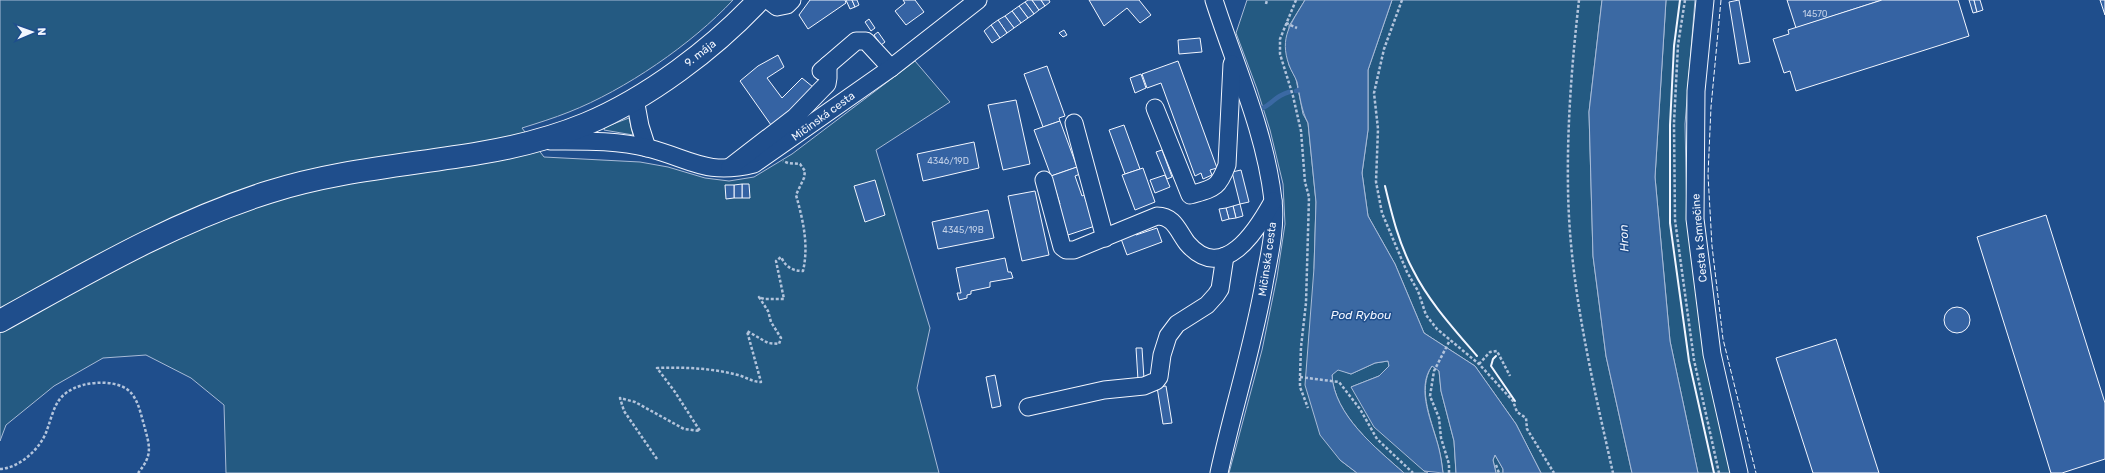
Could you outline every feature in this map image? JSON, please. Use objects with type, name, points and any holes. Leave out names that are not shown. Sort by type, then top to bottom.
[{"type":"main road","name":"9. mája","points":[[0,321],[135,246],[199,218],[270,192],[356,172],[480,153],[539,141],[587,124],[635,99],[670,77],[728,31],[759,0]]},
{"type":"street","points":[[768,0],[776,7],[787,5],[792,0]]},
{"type":"street","name":"Mičinská cesta","points":[[539,141],[592,141],[647,148],[698,166],[726,169],[734,169],[754,164],[771,154],[891,68],[947,15],[978,0]]},
{"type":"street","name":"Mičinská cesta","points":[[1214,0],[1258,126],[1267,164],[1273,201],[1274,224],[1259,316],[1219,473]]},
{"type":"street","name":"Cesta k Smrečine","points":[[1706,0],[1696,91],[1695,219],[1712,354],[1739,473]]},
{"type":"street","points":[[726,169],[795,117],[827,84],[828,78],[824,68],[856,42],[866,41],[891,68]]},
{"type":"street","points":[[1155,108],[1190,195],[1214,188],[1222,179],[1227,165],[1233,56]]},
{"type":"street","points":[[635,99],[640,126],[647,148]]},
{"type":"street","points":[[1074,122],[1105,238]]},
{"type":"street","points":[[1044,180],[1062,247],[1066,250],[1074,250],[1157,216],[1164,216],[1171,220],[1193,249],[1210,257],[1225,256],[1242,246],[1253,234],[1273,201]]},
{"type":"street","points":[[1028,407],[1098,392],[1144,386],[1156,381],[1159,376],[1162,355],[1168,336],[1177,324],[1207,305],[1220,289],[1225,256]]},
{"type":"path","points":[[1266,4],[1267,0]]},
{"type":"path","points":[[1296,0],[1280,39],[1280,54],[1293,96],[1301,131],[1309,210],[1307,226],[1306,303],[1300,347],[1300,387],[1308,408]]},
{"type":"path","points":[[1402,0],[1384,49],[1374,93],[1378,129],[1376,182],[1382,213],[1405,266],[1418,291],[1426,315],[1437,329],[1479,364],[1513,401],[1517,412],[1526,418],[1527,429],[1554,473]]},
{"type":"path","points":[[1579,0],[1569,111],[1568,188],[1575,276],[1586,346],[1613,473]]},
{"type":"path","points":[[1286,23],[1297,28]]},
{"type":"path","points":[[657,459],[624,411],[620,398],[635,402],[684,429],[700,431],[675,392],[657,368],[683,367],[739,375],[751,382],[761,382],[748,332],[768,343],[780,344],[781,338],[771,322],[768,311],[759,297],[764,299],[784,300],[776,261],[781,257],[784,264],[793,271],[803,271],[806,247],[804,224],[796,195],[804,178],[805,170],[800,164],[788,163],[771,154]]},
{"type":"path","points":[[1449,473],[1449,467],[1441,438],[1439,418],[1430,396],[1430,386],[1435,369],[1450,340]]},
{"type":"path","points":[[1479,364],[1490,352],[1497,351],[1510,376]]},
{"type":"path","points":[[1300,377],[1339,382],[1360,409],[1377,439],[1413,473]]},
{"type":"path","points":[[0,468],[18,463],[39,445],[47,431],[54,406],[67,392],[84,385],[100,383],[123,387],[132,393],[138,404],[150,453],[146,463],[138,473]]},
{"type":"path","points":[[1496,465],[1499,473]]},
{"type":"shaded area","points":[[0,0],[733,0],[716,17],[678,49],[635,78],[590,103],[522,128],[544,157],[640,162],[668,167],[705,178],[729,181],[754,177],[792,154],[915,61],[950,102],[876,150],[930,328],[917,388],[939,473],[226,473],[224,405],[191,378],[146,355],[103,358],[54,386],[6,425],[0,441]]},
{"type":"shaded area","points":[[1247,0],[1305,0],[1289,26],[1289,65],[1296,79],[1303,114],[1308,123],[1316,202],[1314,268],[1340,460],[1357,473],[1229,473],[1262,350],[1277,277],[1285,224],[1283,184],[1270,130],[1257,89],[1236,33]]},
{"type":"shaded area","points":[[1392,0],[1602,0],[1589,112],[1593,256],[1606,356],[1632,473],[1541,473],[1516,424],[1475,366],[1424,333],[1395,264],[1368,216],[1362,173],[1368,130],[1368,70]]},
{"type":"shaded area","points":[[1666,0],[1695,0],[1685,124],[1687,220],[1731,473],[1698,473],[1670,341],[1655,177]]},
{"type":"shaded area","points":[[629,118],[633,135],[604,130],[605,127]]},
{"type":"shaded area","points":[[1388,361],[1389,366],[1379,376],[1351,387],[1424,471],[1428,473],[1404,473],[1369,442],[1348,417],[1340,404],[1335,390],[1332,375],[1338,369],[1351,374],[1375,363]]},
{"type":"shaded area","points":[[1432,366],[1439,370],[1441,391],[1454,441],[1456,473],[1443,473],[1439,449],[1427,407],[1427,375]]},
{"type":"shaded area","points":[[1495,455],[1503,469],[1503,473],[1496,473],[1493,460]]},
{"type":"water","name":"Pod Rybou","points":[[1305,0],[1392,0],[1368,70],[1368,130],[1362,173],[1368,216],[1395,264],[1424,333],[1475,366],[1516,424],[1541,473],[1503,473],[1503,469],[1495,455],[1493,460],[1496,473],[1456,473],[1454,441],[1441,391],[1439,371],[1432,366],[1427,375],[1425,396],[1440,452],[1443,473],[1424,471],[1374,427],[1351,387],[1379,376],[1389,366],[1388,361],[1375,363],[1351,374],[1338,370],[1332,375],[1340,404],[1348,417],[1369,442],[1404,473],[1357,473],[1340,460],[1320,435],[1305,385],[1314,268],[1316,202],[1308,123],[1302,108],[1297,82],[1286,55],[1285,46],[1291,24]]},
{"type":"water","name":"Hron","points":[[1602,0],[1666,0],[1655,177],[1670,341],[1698,473],[1632,473],[1606,356],[1593,256],[1589,112]]},
{"type":"building","points":[[810,0],[845,0],[846,3],[808,29],[799,15]]},
{"type":"building","points":[[846,0],[852,0],[855,7],[850,9]]},
{"type":"building","points":[[852,0],[857,0],[859,5],[855,7]]},
{"type":"building","points":[[903,0],[915,0],[924,12],[906,25],[895,11],[905,3]]},
{"type":"building","points":[[1032,0],[1039,10],[1034,14],[1025,2]]},
{"type":"building","points":[[1032,0],[1041,0],[1045,6],[1039,10]]},
{"type":"building","points":[[1041,0],[1049,0],[1050,2],[1045,6]]},
{"type":"building","points":[[1089,0],[1139,0],[1151,15],[1140,23],[1127,8],[1104,26]]},
{"type":"building","points":[[1739,0],[1750,62],[1739,64],[1729,2]]},
{"type":"building","points":[[1787,0],[1882,0],[1796,28]]},
{"type":"building","points":[[1882,0],[1958,0],[1969,36],[1796,91],[1790,71],[1784,73],[1773,39],[1789,34],[1788,30]]},
{"type":"building","points":[[1969,0],[1974,0],[1977,12],[1973,13]]},
{"type":"building","points":[[1974,0],[1980,0],[1983,10],[1977,12]]},
{"type":"building","points":[[2100,0],[2105,0],[2105,15]]},
{"type":"building","points":[[1025,2],[1034,14],[1028,18],[1019,6]]},
{"type":"building","points":[[1019,6],[1028,18],[1021,23],[1012,11]]},
{"type":"building","points":[[1012,11],[1021,23],[1014,28],[1005,16]]},
{"type":"building","points":[[1005,16],[1014,28],[1007,33],[998,20]]},
{"type":"building","points":[[869,19],[875,28],[871,31],[865,22]]},
{"type":"building","points":[[998,20],[1007,33],[1000,38],[991,25]]},
{"type":"building","points":[[991,25],[1000,38],[992,43],[984,31]]},
{"type":"building","points":[[1064,30],[1067,35],[1063,37],[1059,33]]},
{"type":"building","points":[[878,32],[885,42],[881,45],[874,35]]},
{"type":"building","points":[[1200,38],[1202,52],[1179,54],[1178,40]]},
{"type":"building","points":[[778,55],[784,67],[767,78],[782,98],[802,78],[813,87],[791,110],[771,125],[740,81],[758,66]]},
{"type":"building","points":[[1178,61],[1217,168],[1210,170],[1212,175],[1203,179],[1201,173],[1195,176],[1161,83],[1147,88],[1142,74]]},
{"type":"building","points":[[1047,66],[1065,116],[1059,118],[1060,121],[1043,127],[1024,74]]},
{"type":"building","points":[[1141,74],[1146,88],[1135,93],[1130,78]]},
{"type":"building","points":[[1016,100],[1030,164],[1003,170],[988,105]]},
{"type":"building","points":[[1060,121],[1077,167],[1051,176],[1034,130]]},
{"type":"building","points":[[1124,125],[1140,169],[1125,174],[1109,130]]},
{"type":"building","points":[[974,142],[979,168],[923,181],[917,154]]},
{"type":"building","points":[[1162,150],[1172,177],[1167,179],[1156,152]]},
{"type":"building","points":[[1077,167],[1080,174],[1075,176],[1082,196],[1084,195],[1095,226],[1068,235],[1058,205],[1060,204],[1051,176]]},
{"type":"building","points":[[1143,168],[1155,202],[1135,210],[1122,175]]},
{"type":"building","points":[[1241,170],[1249,202],[1240,204],[1232,172]]},
{"type":"building","points":[[1165,175],[1170,187],[1155,193],[1150,180]]},
{"type":"building","points":[[875,180],[885,215],[865,222],[854,186]]},
{"type":"building","points":[[742,184],[749,184],[750,198],[742,198]]},
{"type":"building","points":[[742,184],[742,198],[734,198],[734,185]]},
{"type":"building","points":[[725,185],[734,185],[734,198],[726,199]]},
{"type":"building","points":[[1035,191],[1049,255],[1022,261],[1008,196]]},
{"type":"building","points":[[1240,204],[1243,216],[1236,218],[1233,206]]},
{"type":"building","points":[[1233,206],[1236,218],[1229,219],[1226,208]]},
{"type":"building","points":[[1226,208],[1229,219],[1222,221],[1219,209]]},
{"type":"building","points":[[988,210],[994,238],[938,249],[932,222]]},
{"type":"building","points":[[2046,215],[2105,403],[2105,459],[2062,473],[2051,473],[1977,237]]},
{"type":"building","points":[[1157,228],[1162,242],[1127,255],[1120,236],[1134,231],[1136,235]]},
{"type":"building","points":[[1005,258],[1008,272],[1011,272],[1013,278],[990,282],[990,287],[971,291],[971,294],[967,295],[967,298],[959,300],[957,293],[961,293],[956,268]]},
{"type":"building","points":[[1957,307],[1966,311],[1970,320],[1966,329],[1957,333],[1948,329],[1944,320],[1948,311]]},
{"type":"building","points":[[1836,339],[1879,473],[1813,473],[1776,358]]},
{"type":"building","points":[[1136,348],[1142,348],[1144,379],[1138,380]]},
{"type":"building","points":[[995,375],[1001,406],[992,408],[986,377]]},
{"type":"building","points":[[1166,386],[1172,423],[1163,424],[1157,387]]},
{"type":"waterway","points":[[1261,109],[1269,105],[1280,96],[1289,92]]},
{"type":"fence","points":[[1721,0],[1711,107],[1708,175],[1712,246],[1723,339],[1756,473]]},
{"type":"wall","points":[[1680,0],[1674,46],[1670,125],[1670,223],[1689,361],[1714,473]]},
{"type":"wall","points":[[1385,186],[1400,240],[1419,282],[1434,304],[1477,356]]},
{"type":"wall","points":[[1496,356],[1493,359],[1491,366],[1515,401]]}]
